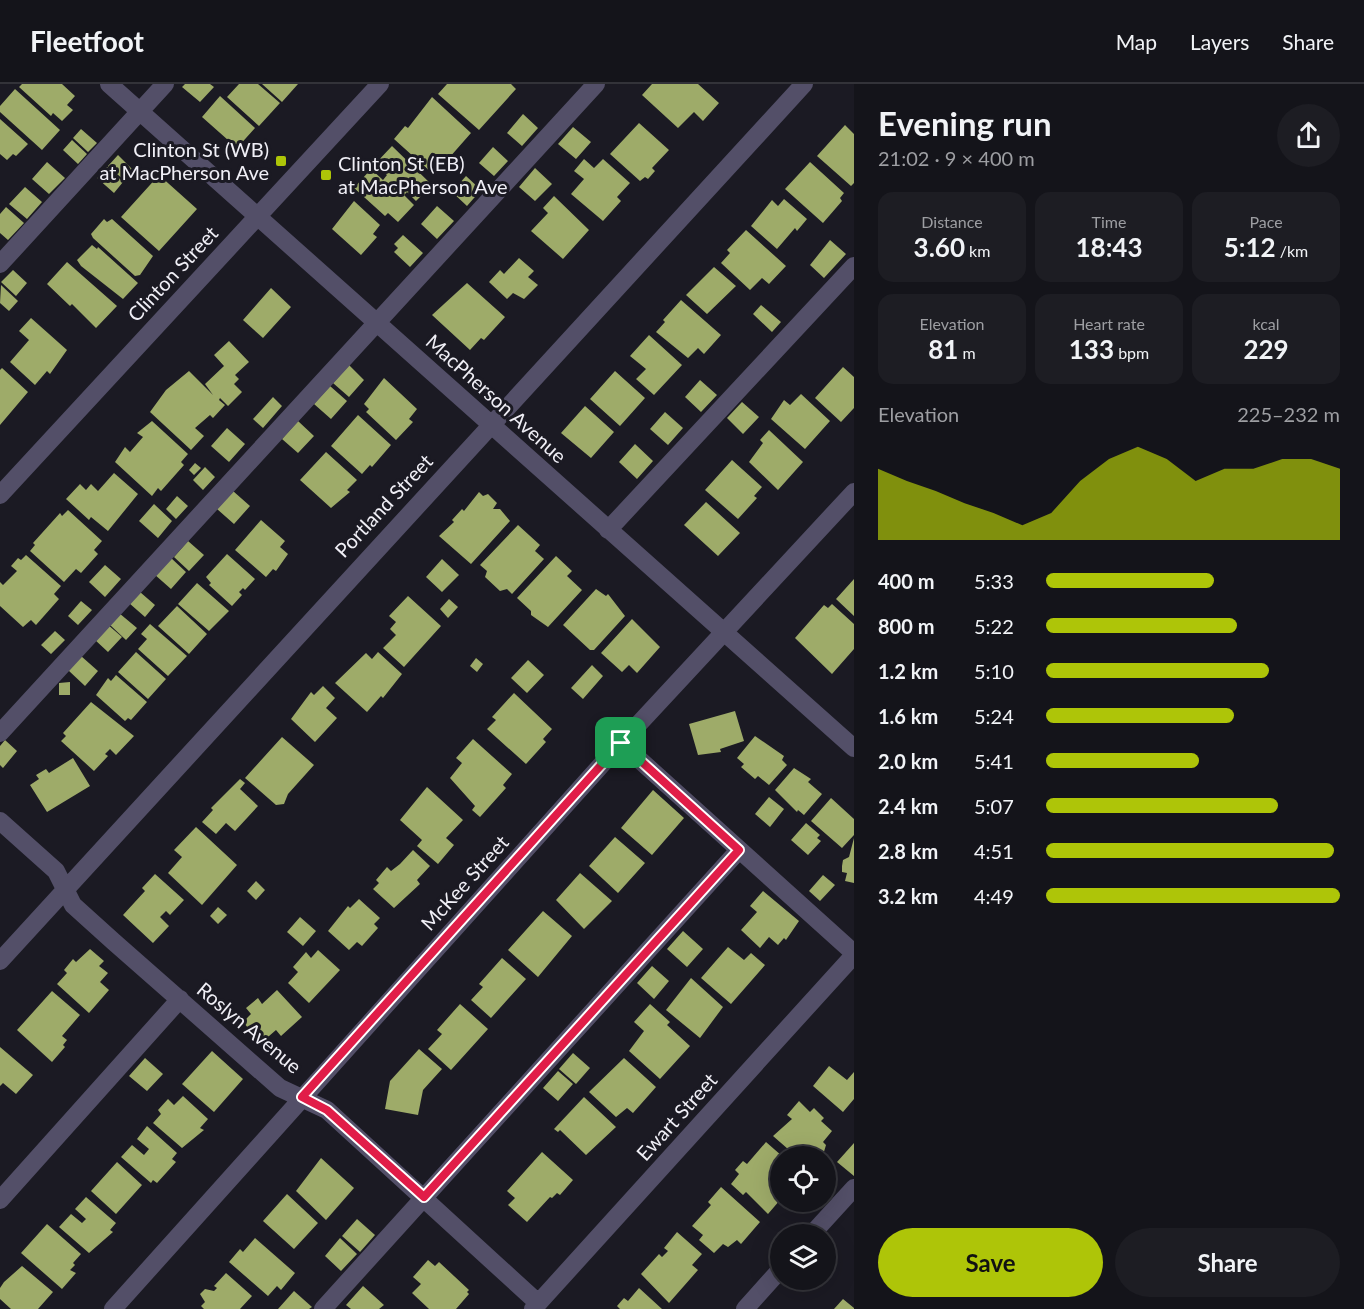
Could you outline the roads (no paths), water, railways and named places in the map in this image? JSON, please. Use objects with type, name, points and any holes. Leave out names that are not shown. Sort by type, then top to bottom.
[{"type":"street","name":"MacPherson Avenue","points":[[109,84],[491,423],[608,531],[723,632],[850,736]]},
{"type":"street","points":[[0,264],[165,84]]},
{"type":"street","name":"Clinton Street","points":[[0,495],[380,84]]},
{"type":"street","points":[[0,733],[596,84]]},
{"type":"street","name":"Portland Street","points":[[0,961],[64,888],[804,84]]},
{"type":"street","points":[[608,531],[854,266]]},
{"type":"street","name":"McKee Street","points":[[113,1309],[621,743],[854,492]]},
{"type":"street","points":[[621,743],[854,954]]},
{"type":"street","name":"Roslyn Avenue","points":[[0,820],[56,872],[73,905],[280,1088],[327,1110],[424,1197],[536,1306]]},
{"type":"street","points":[[323,1309],[739,850]]},
{"type":"street","name":"Ewart Street","points":[[536,1306],[854,954]]},
{"type":"street","points":[[0,1200],[180,999]]},
{"type":"street","points":[[821,1224],[854,1188]]},
{"type":"street","points":[[745,1309],[770,1281]]},
{"type":"place","name":"Clinton St (WB) at MacPherson Ave","points":[[281,161]]},
{"type":"place","name":"Clinton St (EB) at MacPherson Ave","points":[[326,175]]}]
